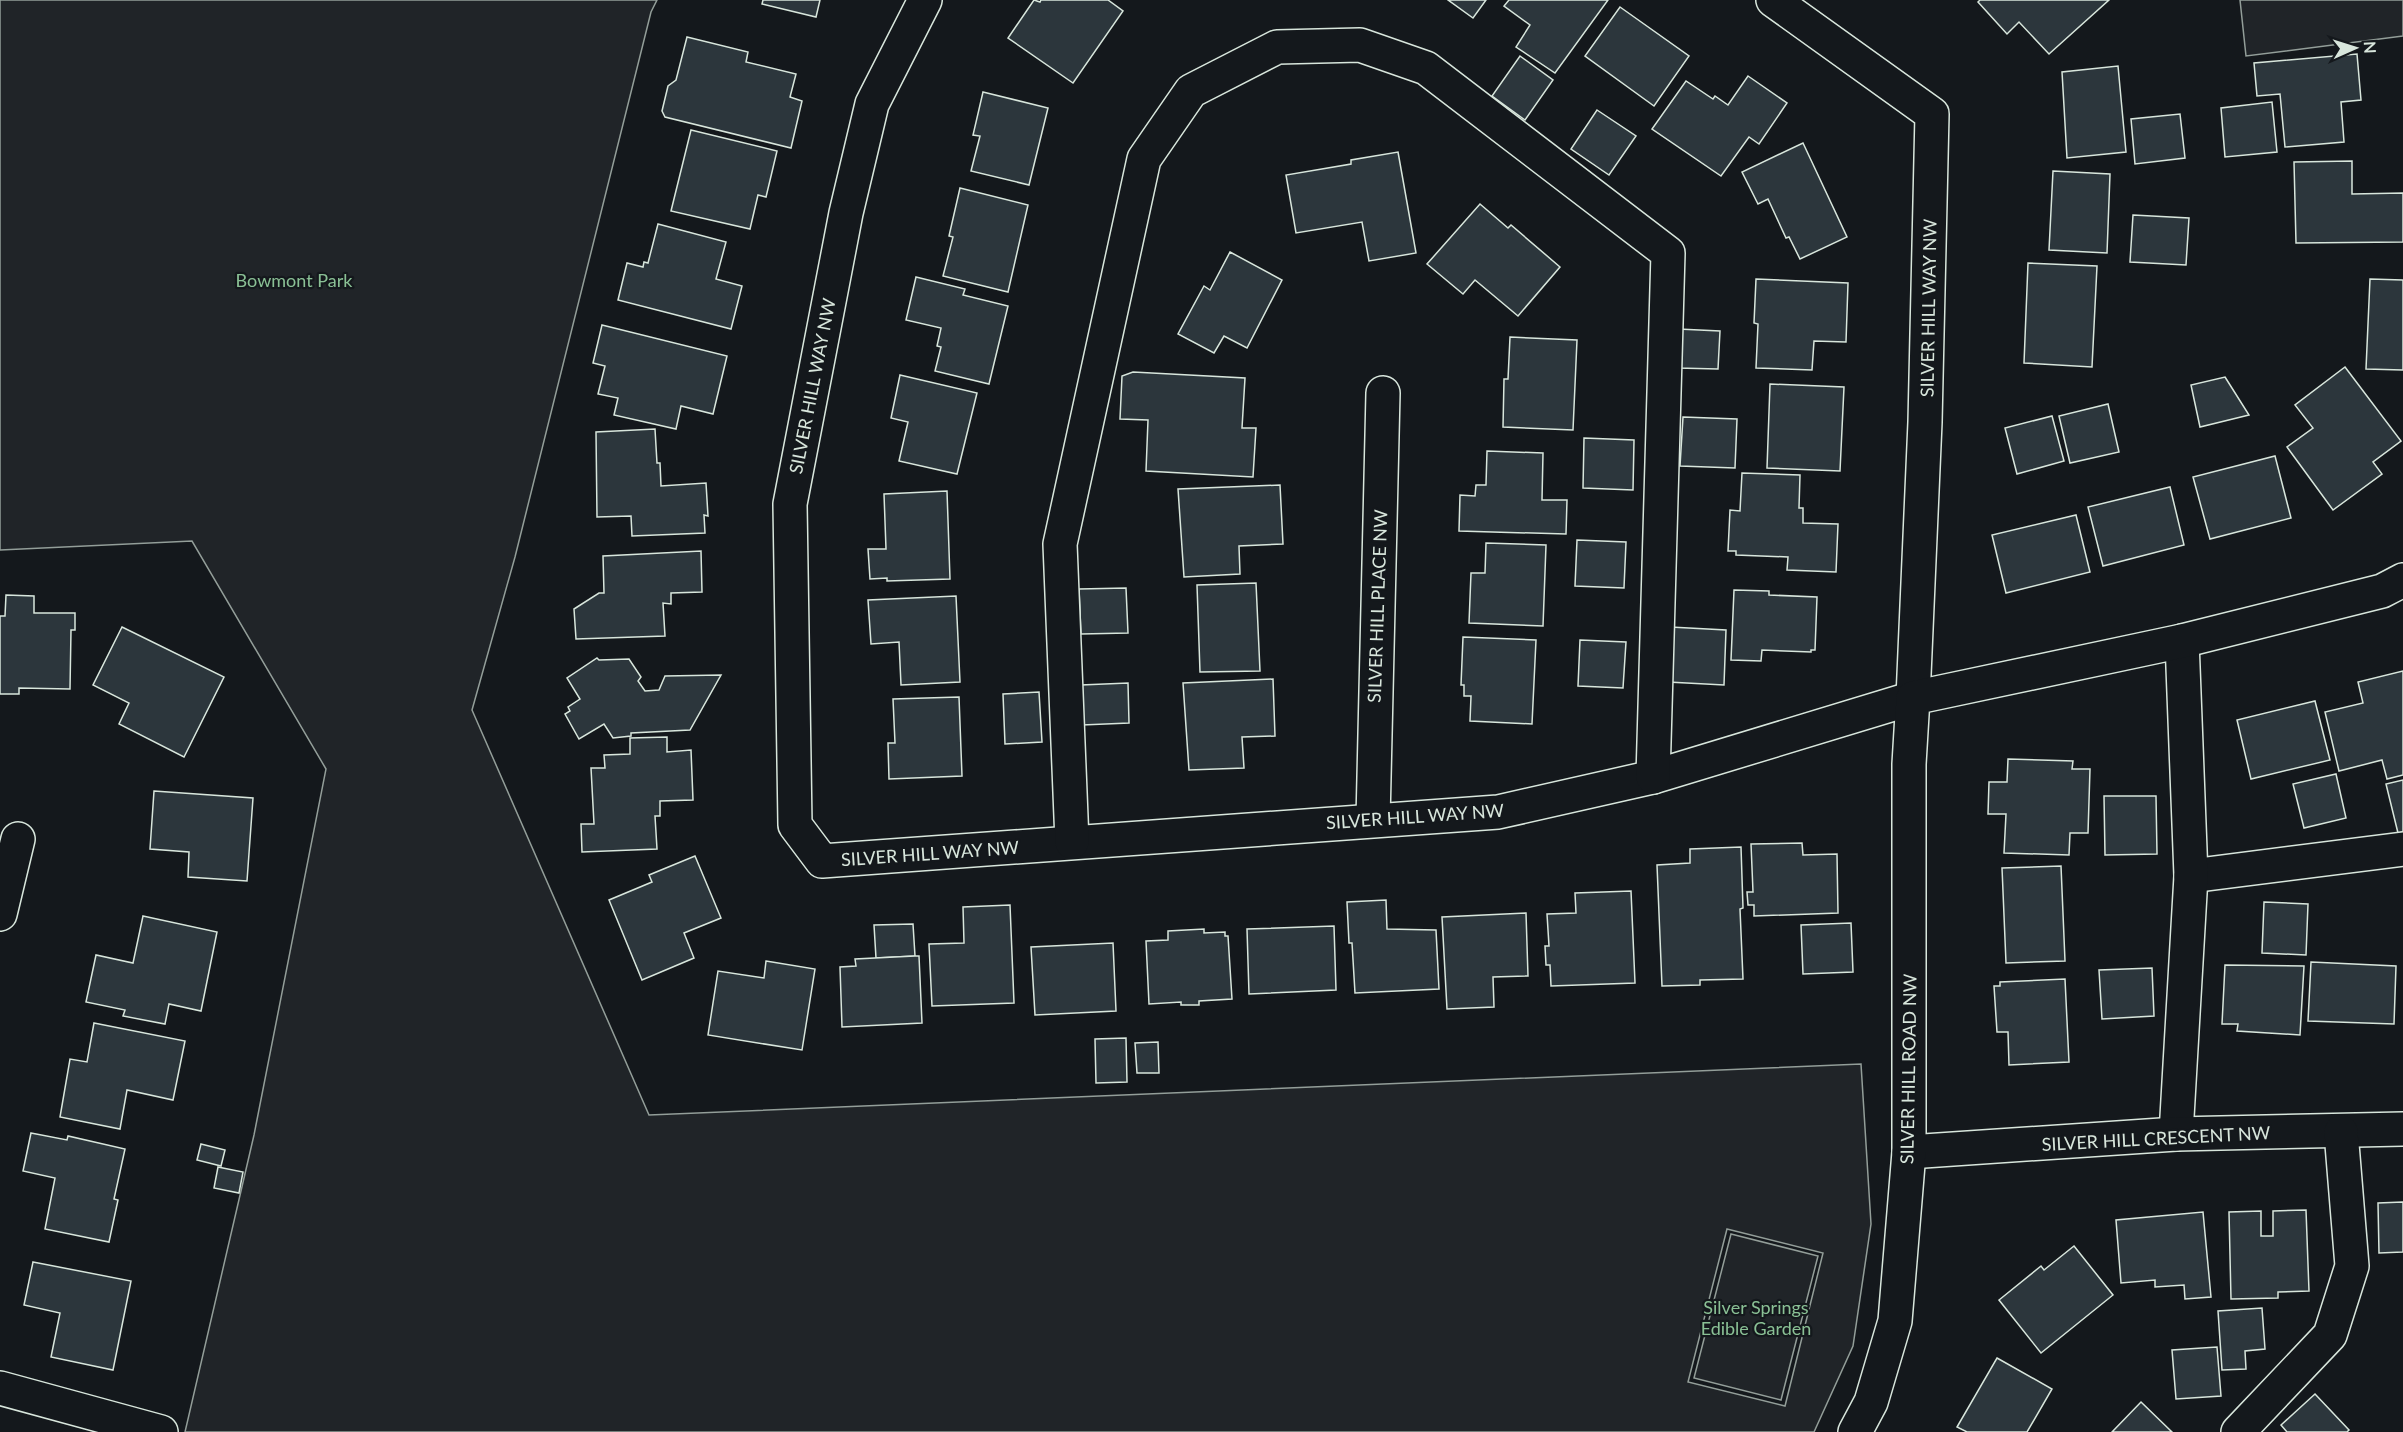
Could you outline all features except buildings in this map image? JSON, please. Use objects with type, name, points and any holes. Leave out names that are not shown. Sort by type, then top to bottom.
[{"type":"street","name":"SILVER HILL WAY NW","points":[[925,0],[872,104],[846,213],[790,504],[795,825],[822,861],[1498,812],[1653,777],[1913,698],[2182,641],[2382,591],[2403,580]]},
{"type":"street","name":"SILVER HILL WAY NW","points":[[1773,0],[1932,114],[1925,422],[1913,698]]},
{"type":"street","points":[[1072,842],[1060,544],[1144,159],[1191,91],[1277,47],[1360,45],[1426,68],[1668,253],[1653,777]]},
{"type":"street","name":"SILVER HILL PLACE NW","points":[[1373,820],[1383,393]]},
{"type":"street","points":[[2176,1134],[2191,876],[2181,673],[2182,641]]},
{"type":"street","name":"SILVER HILL ROAD NW","points":[[1855,1432],[1871,1402],[1895,1321],[1909,1152],[1910,764],[1913,698]]},
{"type":"street","points":[[0,914],[18,839]]},
{"type":"street","points":[[2191,876],[2403,849]]},
{"type":"street","name":"SILVER HILL CRESCENT NW","points":[[1909,1152],[2176,1134],[2403,1129]]},
{"type":"street","points":[[2238,1432],[2330,1335],[2352,1266],[2341,1132]]},
{"type":"street","points":[[0,1388],[161,1432]]},
{"type":"green space","name":"Bowmont Park","points":[[0,0],[657,0],[651,12],[515,557],[472,710],[649,1115],[1861,1064],[1871,1224],[1853,1346],[1814,1432],[185,1432],[254,1135],[326,769],[192,541],[0,550]],"holes":[[[1727,1229],[1823,1253],[1785,1406],[1688,1382]]]},
{"type":"green space","points":[[2240,0],[2403,0],[2403,36],[2246,56]]},
{"type":"green space","name":"Silver Springs Edible Garden","points":[[1731,1234],[1818,1256],[1781,1400],[1694,1378]]}]
